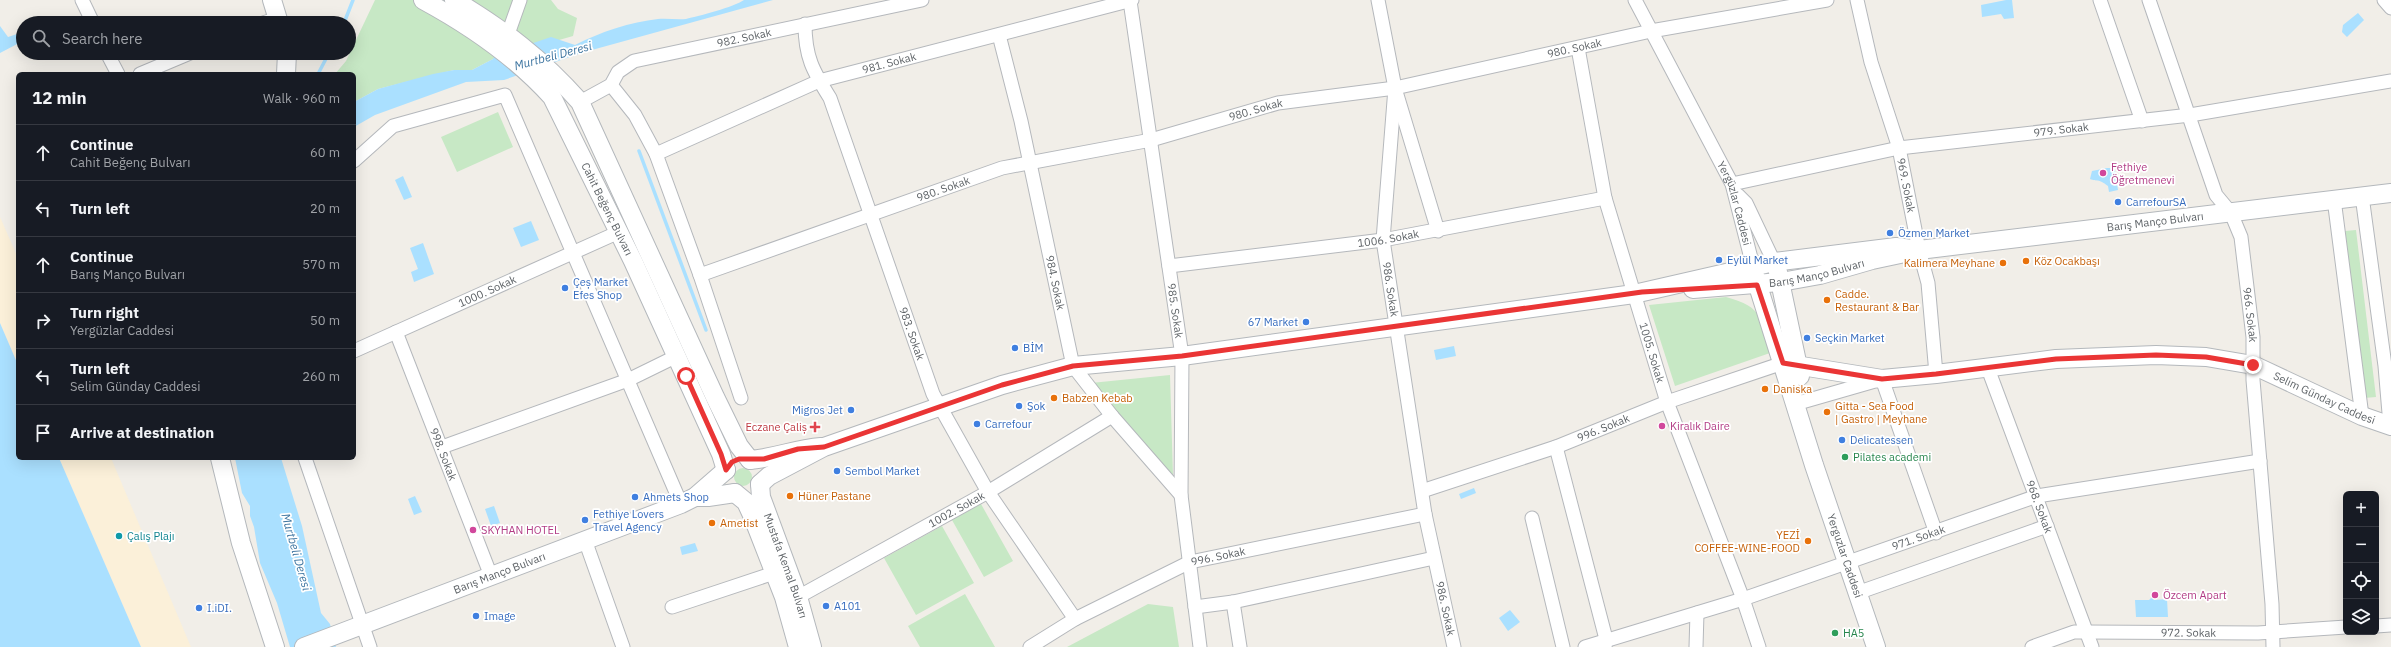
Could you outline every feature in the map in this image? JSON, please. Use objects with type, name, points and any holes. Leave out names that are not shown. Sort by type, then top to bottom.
[{"type":"main road","points":[[272,0],[274,16]]},
{"type":"main road","name":"Cahit Beğenç Bulvarı","points":[[423,0],[457,18],[505,38],[533,76],[552,97],[619,232],[677,356],[721,454],[726,470]]},
{"type":"main road","name":"Cahit Beğenç Bulvarı","points":[[454,0],[556,76],[580,102],[715,397],[739,446],[750,460]]},
{"type":"main road","points":[[286,72],[287,60]]},
{"type":"main road","name":"Barış Manço Bulvarı","points":[[760,484],[769,476],[824,447],[1002,385],[1073,366],[1182,356],[1395,328],[1638,293],[1781,282],[1820,275],[1872,260],[1919,250],[2391,193]]},
{"type":"main road","name":"Barış Manço Bulvarı","points":[[1638,293],[1774,262],[1896,247],[1919,250]]},
{"type":"main road","points":[[1774,262],[1781,282],[1791,364]]},
{"type":"main road","name":"Yergüzlar Caddesi","points":[[1753,266],[1757,285],[1791,364],[1814,465]]},
{"type":"main road","name":"Selim Günday Caddesi","points":[[1791,364],[1882,379],[2056,359],[2156,355],[2206,357],[2253,365],[2362,416],[2390,426]]},
{"type":"main road","name":"Barış Manço Bulvarı","points":[[750,460],[764,459],[798,449],[824,447]]},
{"type":"main road","points":[[220,460],[241,543],[275,647]]},
{"type":"main road","points":[[736,460],[750,460],[760,470],[760,484],[749,494],[734,493],[727,485],[726,470],[736,460]]},
{"type":"main road","name":"Yerguzlar Caddesi","points":[[1814,465],[1876,647]]},
{"type":"main road","name":"Barış Manço Bulvarı","points":[[688,501],[726,470]]},
{"type":"main road","name":"Mustafa Kemal Bulvarı","points":[[760,484],[761,497],[798,597],[812,647]]},
{"type":"main road","name":"Barış Manço Bulvarı","points":[[304,647],[688,501],[734,493]]},
{"type":"main road","name":"Mustafa Kemal Bulvarı","points":[[734,493],[746,502],[752,515],[784,597],[798,647]]},
{"type":"street","points":[[82,0],[90,16]]},
{"type":"street","points":[[505,38],[520,0]]},
{"type":"street","name":"982. Sokak","points":[[580,102],[611,85],[618,72],[634,61],[922,0]]},
{"type":"street","name":"981. Sokak","points":[[656,154],[819,81],[1131,0]]},
{"type":"street","name":"985. Sokak","points":[[1131,0],[1182,356],[1181,495],[1200,647]]},
{"type":"street","name":"986. Sokak","points":[[1378,0],[1395,88],[1383,240],[1395,328],[1425,514],[1454,647]]},
{"type":"street","name":"Yergüzlar Caddesi","points":[[1635,0],[1733,188],[1753,266]]},
{"type":"street","name":"980. Sokak","points":[[700,275],[1002,168],[1151,140],[1278,103],[1395,88],[1650,31],[1827,0]]},
{"type":"street","name":"969. Sokak","points":[[1857,0],[1871,62],[1899,148],[1919,250],[1928,283],[1936,374]]},
{"type":"street","points":[[2100,0],[2142,120]]},
{"type":"street","name":"966. Sokak","points":[[2149,0],[2190,115],[2216,195],[2232,213],[2240,237],[2253,337],[2253,365],[2273,647]]},
{"type":"street","points":[[2384,0],[2391,8]]},
{"type":"street","name":"983. Sokak","points":[[805,24],[805,48],[819,81],[830,98],[869,214],[933,394],[988,492],[1075,619]]},
{"type":"street","name":"984. Sokak","points":[[999,35],[1021,121],[1073,366],[1112,416],[1181,495]]},
{"type":"street","name":"1005. Sokak","points":[[1578,48],[1605,198],[1638,293],[1667,402],[1743,599],[1759,647]]},
{"type":"street","points":[[111,60],[117,72]]},
{"type":"street","points":[[145,72],[173,60]]},
{"type":"street","name":"979. Sokak","points":[[1733,188],[1899,148],[2190,115],[2391,81]]},
{"type":"street","points":[[611,85],[635,115],[656,154],[700,275],[741,398]]},
{"type":"street","points":[[1395,88],[1438,231]]},
{"type":"street","points":[[356,159],[392,126],[506,95],[628,380],[688,501]]},
{"type":"street","points":[[1733,188],[1746,203],[1774,262]]},
{"type":"street","points":[[2362,196],[2388,366],[2390,426]]},
{"type":"street","name":"1006. Sokak","points":[[1170,266],[1383,240],[1438,231],[1605,198]]},
{"type":"street","points":[[2334,200],[2362,416]]},
{"type":"street","name":"1000. Sokak","points":[[356,349],[619,232]]},
{"type":"street","name":"998. Sokak","points":[[396,332],[491,576]]},
{"type":"street","points":[[442,447],[628,380],[677,356]]},
{"type":"street","name":"996. Sokak","points":[[1422,491],[1556,447],[1667,402],[1791,364]]},
{"type":"street","name":"968. Sokak","points":[[1987,366],[2037,496],[2092,647]]},
{"type":"street","points":[[1800,403],[1882,379],[1936,533]]},
{"type":"street","name":"1002. Sokak","points":[[798,597],[988,492],[1112,416]]},
{"type":"street","points":[[1556,447],[1605,643]]},
{"type":"street","points":[[306,460],[361,626],[370,647]]},
{"type":"street","name":"971. Sokak","points":[[1585,647],[1605,643],[1743,599],[1847,562],[1936,533],[2037,496],[2260,461]]},
{"type":"street","name":"996. Sokak","points":[[1030,647],[1075,619],[1190,562],[1425,514]]},
{"type":"street","points":[[1532,518],[1563,647]]},
{"type":"street","points":[[1857,593],[2047,526]]},
{"type":"street","points":[[585,540],[623,647]]},
{"type":"street","points":[[1195,607],[1233,602],[1434,558]]},
{"type":"street","points":[[672,607],[774,573]]},
{"type":"street","points":[[1233,602],[1240,647]]},
{"type":"street","points":[[1696,647],[1697,613]]},
{"type":"street","points":[[2379,626],[2391,625]]},
{"type":"street","name":"972. Sokak","points":[[2032,647],[2074,632],[2258,633],[2343,628]]},
{"type":"green space","points":[[375,0],[551,0],[558,9],[577,18],[573,36],[493,59],[472,70],[454,70],[378,89],[356,101],[356,72],[337,72],[346,60],[356,60],[356,40]]},
{"type":"green space","points":[[498,112],[513,147],[457,172],[441,137]]},
{"type":"green space","points":[[2356,230],[2376,397],[2364,398],[2345,231]]},
{"type":"green space","points":[[1726,297],[1748,305],[1759,316],[1765,331],[1770,353],[1675,386],[1649,305]]},
{"type":"green space","points":[[1170,375],[1173,476],[1091,383]]},
{"type":"green space","points":[[743,468],[749,471],[752,477],[749,483],[743,486],[737,483],[734,477],[737,471]]},
{"type":"green space","points":[[981,504],[1013,561],[984,577],[952,520]]},
{"type":"green space","points":[[942,526],[974,583],[916,615],[884,558]]},
{"type":"green space","points":[[965,594],[995,647],[920,647],[908,626]]},
{"type":"green space","points":[[1148,604],[1173,607],[1179,647],[1067,647]]},
{"type":"sand","points":[[0,217],[16,253],[16,360],[0,323]]},
{"type":"sand","name":"Çalış Plajı","points":[[60,460],[112,460],[191,647],[141,647]]},
{"type":"water","name":"Murtbeli Deresi","points":[[744,0],[773,0],[581,53],[504,80],[466,82],[375,115],[356,126],[356,101],[378,89],[433,74],[454,70],[472,70],[493,59],[495,56],[551,37],[575,45],[626,25],[658,19],[686,19],[707,14]]},
{"type":"water","points":[[2012,0],[2014,18],[2004,19],[2001,14],[1982,17],[1981,5]]},
{"type":"water","points":[[2358,13],[2364,20],[2347,37],[2342,32],[2343,25]]},
{"type":"water","points":[[0,26],[8,37],[16,34],[16,45],[0,53]]},
{"type":"water","points":[[2113,168],[2115,171],[2118,190],[2109,192],[2108,186],[2100,181],[2090,179],[2092,171]]},
{"type":"water","points":[[403,176],[412,197],[404,200],[395,180]]},
{"type":"water","points":[[531,221],[539,240],[521,247],[513,228]]},
{"type":"water","points":[[423,243],[434,274],[414,282],[411,272],[418,269],[410,248]]},
{"type":"water","points":[[0,323],[16,360],[16,460],[60,460],[141,647],[0,647]]},
{"type":"water","points":[[1454,346],[1456,356],[1436,360],[1434,350]]},
{"type":"water","name":"Murtbeli Deresi","points":[[235,460],[282,460],[302,526],[321,613],[330,624],[336,647],[290,647],[277,603],[260,563],[254,527],[250,516],[250,506],[242,493]]},
{"type":"water","points":[[1474,488],[1476,493],[1461,499],[1459,494]]},
{"type":"water","points":[[415,496],[422,512],[414,515],[408,499]]},
{"type":"water","points":[[494,506],[500,523],[491,526],[485,509]]},
{"type":"water","points":[[695,543],[698,551],[682,555],[680,547]]},
{"type":"water","points":[[2152,597],[2154,600],[2167,599],[2168,617],[2136,617],[2135,600],[2149,600]]},
{"type":"water","points":[[1510,610],[1520,622],[1508,631],[1499,618]]},
{"type":"waterway","points":[[347,16],[353,0]]},
{"type":"waterway","points":[[319,72],[325,60]]},
{"type":"waterway","points":[[639,151],[706,330]]},
{"type":"place","name":"Fethiye Öğretmenevi","points":[[2103,173]]},
{"type":"place","name":"CarrefourSA","points":[[2118,202]]},
{"type":"place","name":"Özmen Market","points":[[1890,233]]},
{"type":"place","name":"Eylül Market","points":[[1719,260]]},
{"type":"place","name":"Köz Ocakbaşı","points":[[2026,261]]},
{"type":"place","name":"Kalimera Meyhane","points":[[2003,263]]},
{"type":"place","name":"Çeș Market Efes Shop","points":[[565,288]]},
{"type":"place","name":"Cadde. Restaurant & Bar","points":[[1827,300]]},
{"type":"place","name":"67 Market","points":[[1306,322]]},
{"type":"place","name":"Seçkin Market","points":[[1807,338]]},
{"type":"place","name":"BİM","points":[[1015,348]]},
{"type":"place","name":"Daniska","points":[[1765,389]]},
{"type":"place","name":"Babzen Kebab","points":[[1054,398]]},
{"type":"place","name":"Şok","points":[[1019,406]]},
{"type":"place","name":"Migros Jet","points":[[851,410]]},
{"type":"place","name":"Gitta - Sea Food | Gastro | Meyhane","points":[[1827,412]]},
{"type":"place","name":"Carrefour","points":[[977,424]]},
{"type":"place","name":"Kiralık Daire","points":[[1662,426]]},
{"type":"place","name":"Eczane Çaliș","points":[[815,427]]},
{"type":"place","name":"Delicatessen","points":[[1842,440]]},
{"type":"place","name":"Pilates academi","points":[[1845,457]]},
{"type":"place","name":"Sembol Market","points":[[837,471]]},
{"type":"place","name":"Hüner Pastane","points":[[790,496]]},
{"type":"place","name":"Ahmets Shop","points":[[635,497]]},
{"type":"place","name":"Fethiye Lovers Travel Agency","points":[[585,520]]},
{"type":"place","name":"Ametist","points":[[712,523]]},
{"type":"place","name":"SKYHAN HOTEL","points":[[473,530]]},
{"type":"place","name":"Çalış Plajı","points":[[119,536]]},
{"type":"place","name":"YEZİ COFFEE-WINE-FOOD","points":[[1808,541]]},
{"type":"place","name":"Özcem Apart","points":[[2155,595]]},
{"type":"place","name":"A101","points":[[826,606]]},
{"type":"place","name":"I.iDI.","points":[[199,608]]},
{"type":"place","name":"Image","points":[[476,616]]},
{"type":"place","name":"HA5","points":[[1835,633]]},
{"type":"route","points":[[686,376],[721,454],[726,470],[732,462],[739,459],[764,459],[798,449],[824,447],[894,421],[1002,385],[1073,366],[1182,356],[1385,329],[1642,292],[1757,285],[1783,363],[1882,379],[2056,359],[2156,355],[2206,357],[2253,365]]}]
